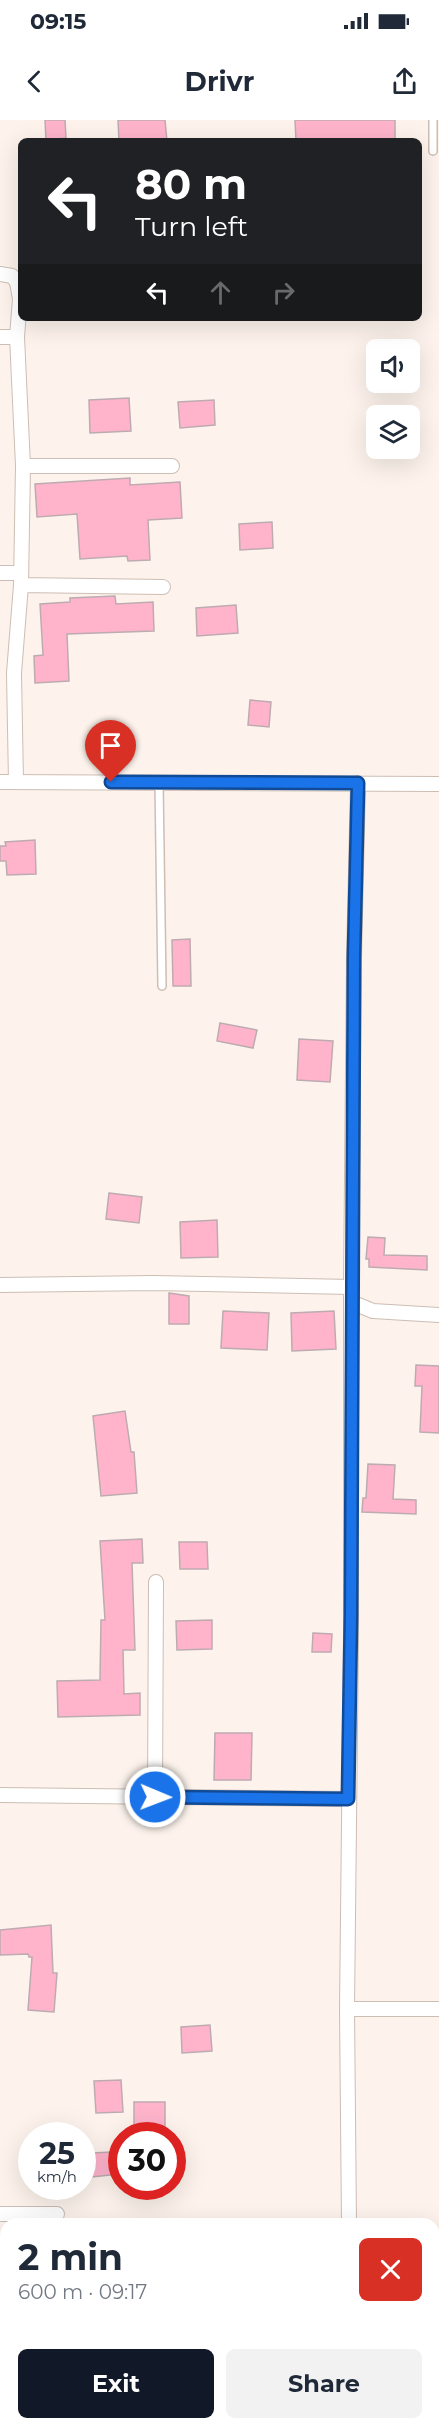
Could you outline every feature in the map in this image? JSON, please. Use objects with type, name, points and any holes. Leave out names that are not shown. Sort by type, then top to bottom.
[{"type":"street","points":[[0,274],[12,276],[18,288]]},
{"type":"street","points":[[16,782],[7,673],[21,579],[23,466],[18,321]]},
{"type":"street","points":[[0,337],[17,337]]},
{"type":"street","points":[[23,466],[172,466]]},
{"type":"street","points":[[0,573],[21,579],[162,587]]},
{"type":"street","points":[[0,782],[439,784]]},
{"type":"street","points":[[349,2218],[347,2009],[351,1614],[351,1287],[358,783]]},
{"type":"street","points":[[0,1285],[153,1283],[351,1287]]},
{"type":"street","points":[[351,1302],[373,1311],[439,1315]]},
{"type":"street","points":[[155,1797],[156,1582]]},
{"type":"street","points":[[0,1796],[348,1799]]},
{"type":"street","points":[[347,2009],[439,2009]]},
{"type":"street","points":[[0,2214],[57,2214]]},
{"type":"lane","points":[[433,120],[433,151]]},
{"type":"lane","points":[[159,782],[162,987]]},
{"type":"building","points":[[45,120],[65,120],[66,138],[46,138]]},
{"type":"building","points":[[118,120],[165,120],[167,138],[119,138]]},
{"type":"building","points":[[295,120],[395,120],[395,138],[296,138]]},
{"type":"building","points":[[129,398],[131,431],[90,433],[89,400]]},
{"type":"building","points":[[214,400],[215,425],[180,428],[178,402]]},
{"type":"building","points":[[130,478],[130,485],[180,482],[182,518],[148,520],[150,560],[128,561],[127,556],[80,559],[77,514],[37,517],[35,484]]},
{"type":"building","points":[[272,522],[273,548],[240,550],[239,524]]},
{"type":"building","points":[[115,596],[116,604],[153,602],[154,631],[67,634],[69,681],[35,683],[34,656],[43,655],[40,604],[70,602],[70,598]]},
{"type":"building","points":[[236,605],[238,633],[197,636],[196,608]]},
{"type":"building","points":[[250,700],[271,702],[269,727],[248,725]]},
{"type":"building","points":[[35,840],[36,874],[7,875],[6,861],[0,861],[0,846],[6,846],[5,842]]},
{"type":"building","points":[[190,939],[191,986],[173,986],[172,940]]},
{"type":"building","points":[[220,1023],[257,1030],[253,1048],[217,1041]]},
{"type":"building","points":[[299,1039],[333,1041],[330,1082],[297,1080]]},
{"type":"building","points":[[109,1193],[142,1197],[139,1223],[106,1219]]},
{"type":"building","points":[[217,1220],[218,1257],[181,1258],[180,1222]]},
{"type":"building","points":[[368,1237],[385,1238],[384,1255],[427,1256],[427,1270],[369,1267],[369,1259],[366,1259]]},
{"type":"building","points":[[169,1293],[189,1296],[189,1324],[169,1324]]},
{"type":"building","points":[[223,1311],[269,1313],[267,1350],[221,1348]]},
{"type":"building","points":[[334,1311],[336,1349],[292,1351],[291,1313]]},
{"type":"building","points":[[416,1365],[439,1366],[439,1433],[420,1432],[422,1386],[415,1386]]},
{"type":"building","points":[[125,1411],[131,1452],[134,1452],[137,1493],[101,1496],[93,1416]]},
{"type":"building","points":[[368,1464],[395,1465],[393,1499],[416,1500],[416,1514],[362,1512],[363,1498],[366,1498]]},
{"type":"building","points":[[142,1539],[143,1563],[132,1563],[135,1650],[123,1650],[124,1694],[140,1693],[140,1715],[58,1717],[57,1681],[100,1680],[101,1620],[105,1620],[100,1541]]},
{"type":"building","points":[[179,1542],[207,1542],[208,1569],[180,1569]]},
{"type":"building","points":[[212,1620],[212,1649],[177,1650],[176,1621]]},
{"type":"building","points":[[313,1633],[332,1634],[331,1652],[312,1652]]},
{"type":"building","points":[[215,1733],[252,1733],[251,1780],[214,1780]]},
{"type":"building","points":[[51,1925],[53,1973],[57,1973],[54,2012],[28,2010],[32,1957],[28,1954],[0,1955],[0,1930]]},
{"type":"building","points":[[210,2025],[212,2051],[182,2053],[181,2027]]},
{"type":"building","points":[[121,2080],[123,2112],[96,2113],[94,2081]]},
{"type":"building","points":[[134,2102],[165,2102],[165,2122],[134,2122]]},
{"type":"building","points":[[108,2152],[108,2175],[96,2177],[96,2153]]},
{"type":"route","points":[[111,782],[358,783],[354,957],[348,1799],[155,1797]]}]
